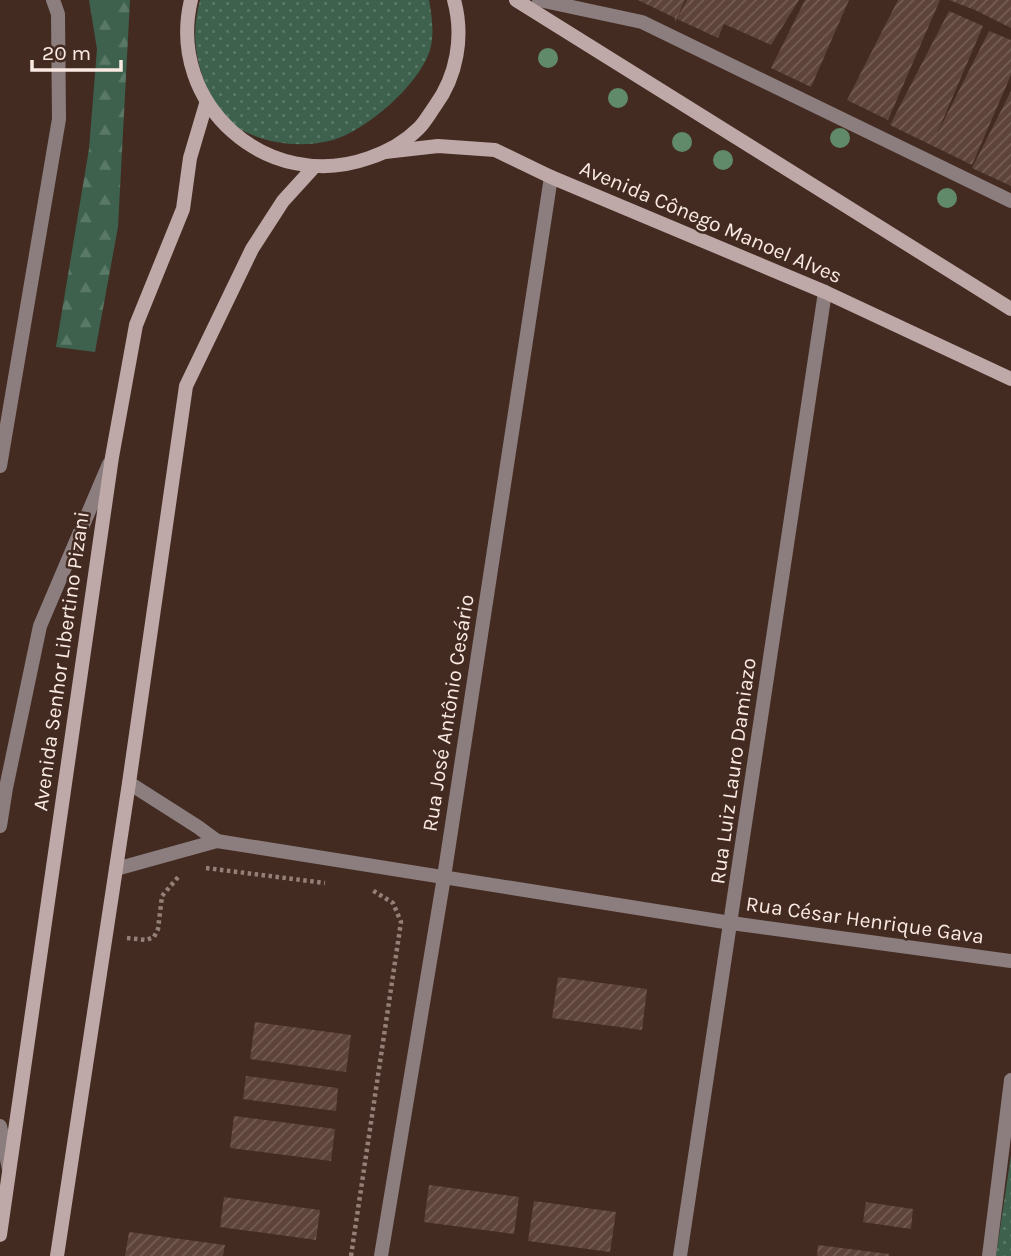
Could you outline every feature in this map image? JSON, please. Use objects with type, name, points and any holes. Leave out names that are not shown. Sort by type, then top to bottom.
[{"type":"street","points":[[0,466],[59,118],[58,14],[53,0]]},
{"type":"street","points":[[191,0],[186,21],[189,64],[206,104],[235,136],[272,158],[314,167],[350,165],[385,152],[419,128],[443,96],[457,57],[459,17],[454,0]]},
{"type":"street","points":[[516,0],[1011,309]]},
{"type":"street","points":[[539,0],[642,22],[1011,201]]},
{"type":"street","name":"Avenida Senhor Libertino Pizani","points":[[0,1235],[112,457],[136,325],[183,209],[190,158],[206,104]]},
{"type":"street","name":"Avenida Cônego Manoel Alves","points":[[385,152],[438,146],[495,150],[551,177],[825,292],[1011,379]]},
{"type":"street","points":[[57,1256],[186,386],[252,249],[284,201],[314,167]]},
{"type":"street","name":"Rua José Antônio Cesário","points":[[381,1256],[443,877],[551,177]]},
{"type":"street","name":"Rua Luiz Lauro Damiazo","points":[[680,1256],[825,292]]},
{"type":"street","points":[[0,826],[40,626],[112,457]]},
{"type":"street","name":"Rua César Henrique Gava","points":[[129,783],[217,841]]},
{"type":"street","name":"Rua César Henrique Gava","points":[[116,869],[217,841],[731,923],[1011,961]]},
{"type":"street","points":[[989,1256],[1011,1080]]},
{"type":"street","points":[[0,1126],[10,1172]]},
{"type":"path","points":[[195,866],[332,884]]},
{"type":"path","points":[[106,935],[146,940],[154,937],[158,929],[162,896],[181,873],[188,870]]},
{"type":"path","points":[[351,1256],[401,922],[393,902],[373,890],[359,888]]},
{"type":"green space","points":[[89,0],[130,0],[118,227],[95,352],[56,347],[89,149],[97,49]]},
{"type":"green space","points":[[200,0],[429,0],[431,47],[414,79],[389,105],[361,127],[321,143],[280,143],[242,130],[227,119],[212,99],[196,52],[195,32]]},
{"type":"green space","points":[[1011,1155],[1011,1256],[996,1256]]},
{"type":"building","points":[[638,0],[685,0],[675,23],[675,18]]},
{"type":"building","points":[[687,0],[799,0],[771,45],[724,24],[718,38],[677,19]]},
{"type":"building","points":[[805,0],[849,0],[811,87],[771,68]]},
{"type":"building","points":[[898,0],[940,0],[888,120],[847,100]]},
{"type":"building","points":[[949,0],[1011,0],[1011,28],[975,10]]},
{"type":"building","points":[[949,11],[983,26],[936,136],[989,31],[1011,40],[1011,75],[972,165],[890,125]]},
{"type":"building","points":[[1011,91],[1011,186],[972,168]]},
{"type":"building","points":[[558,977],[647,989],[642,1030],[552,1018]]},
{"type":"building","points":[[255,1022],[351,1035],[346,1072],[250,1059]]},
{"type":"building","points":[[246,1076],[338,1088],[336,1111],[243,1099]]},
{"type":"building","points":[[234,1116],[335,1129],[331,1161],[230,1148]]},
{"type":"building","points":[[429,1185],[519,1197],[514,1234],[424,1222]]},
{"type":"building","points":[[224,1197],[320,1210],[316,1240],[220,1227]]},
{"type":"building","points":[[534,1201],[616,1212],[610,1252],[528,1241]]},
{"type":"building","points":[[866,1202],[913,1209],[911,1229],[863,1222]]},
{"type":"building","points":[[129,1232],[225,1245],[223,1256],[125,1256]]},
{"type":"building","points":[[818,1245],[889,1254],[889,1256],[817,1256]]}]
